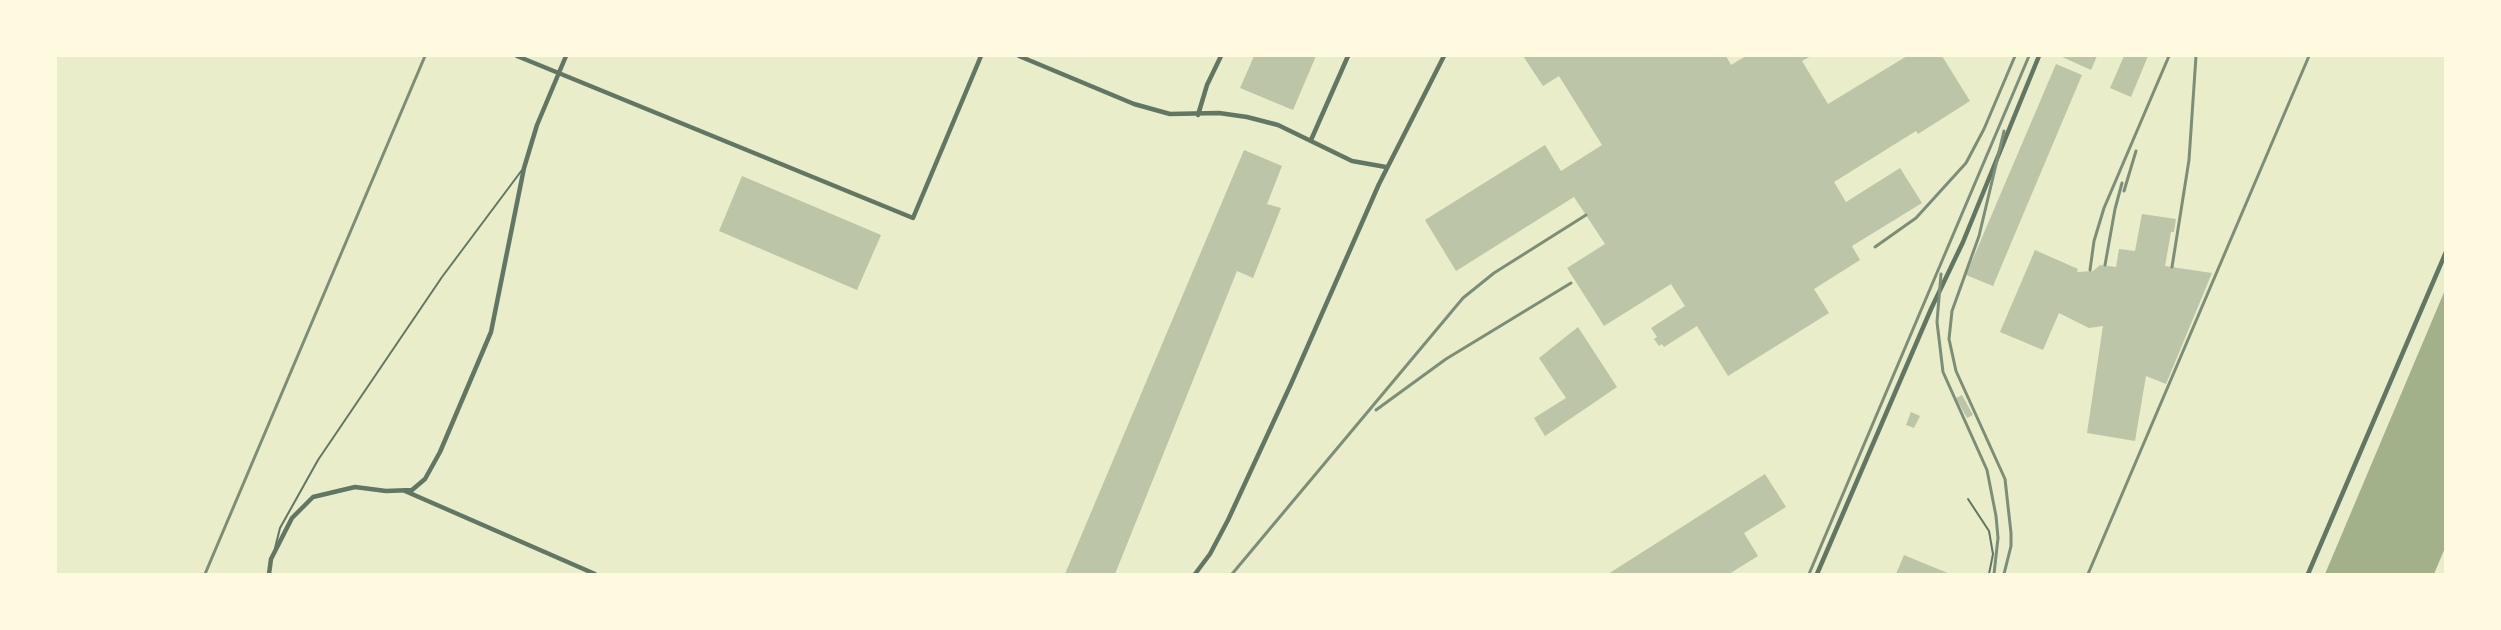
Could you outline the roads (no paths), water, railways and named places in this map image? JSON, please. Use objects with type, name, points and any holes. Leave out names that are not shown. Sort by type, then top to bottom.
[{"type":"street","points":[[517,56],[913,218],[981,56]]},
{"type":"street","points":[[269,574],[271,560],[292,518],[313,497],[355,487],[386,491],[412,490],[424,479],[440,452],[491,332],[524,168],[537,125],[566,56]]},
{"type":"street","points":[[1019,56],[1134,104],[1170,114],[1219,113],[1247,117],[1278,125],[1353,161],[1386,168]]},
{"type":"street","points":[[1198,114],[1207,85],[1221,56]]},
{"type":"street","points":[[1311,140],[1348,56]]},
{"type":"street","points":[[1195,574],[1210,554],[1228,520],[1386,168],[1444,56]]},
{"type":"street","points":[[1817,574],[1931,309],[1963,242],[2039,56]]},
{"type":"street","points":[[2308,574],[2445,252]]},
{"type":"street","points":[[403,490],[595,574]]},
{"type":"lane","points":[[271,560],[280,528],[318,460],[442,278],[524,168]]},
{"type":"lane","points":[[1968,499],[1989,531],[1993,554],[1989,574]]},
{"type":"railway","points":[[205,574],[425,56]]},
{"type":"railway","points":[[1875,247],[1916,218],[1966,163],[1984,129],[2015,56]]},
{"type":"railway","points":[[1809,574],[2029,56]]},
{"type":"railway","points":[[2090,270],[2094,241],[2104,208],[2169,56]]},
{"type":"railway","points":[[2172,267],[2189,160],[2196,56]]},
{"type":"railway","points":[[2088,574],[2309,56]]},
{"type":"railway","points":[[2004,131],[1979,236],[1952,311],[1949,339],[1956,371],[2005,479],[2011,546],[2004,574]]},
{"type":"railway","points":[[2124,191],[2136,151]]},
{"type":"railway","points":[[2105,265],[2122,183]]},
{"type":"railway","points":[[1232,574],[1463,298],[1494,273],[1586,215]]},
{"type":"railway","points":[[1941,274],[1937,322],[1943,372],[1987,470],[1998,538],[1994,574]]},
{"type":"railway","points":[[1376,410],[1446,359],[1571,283]]}]
